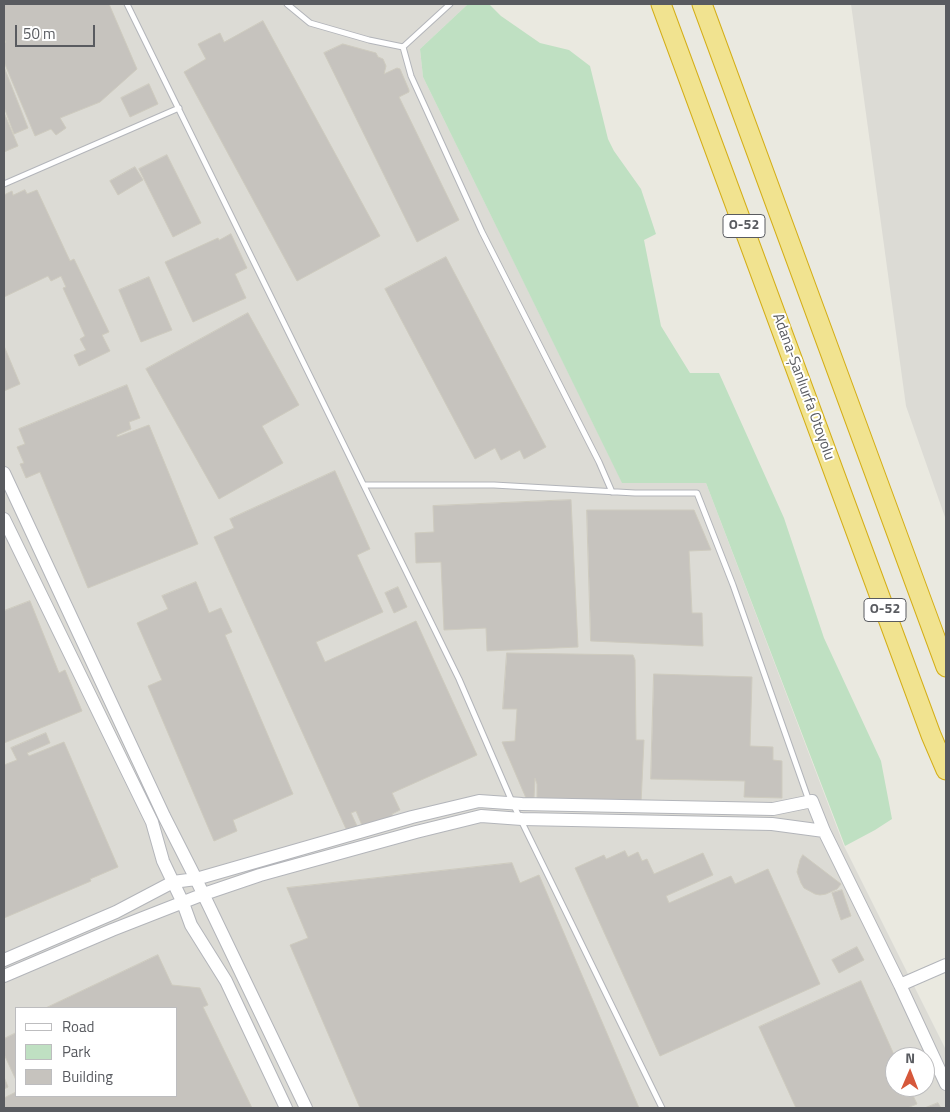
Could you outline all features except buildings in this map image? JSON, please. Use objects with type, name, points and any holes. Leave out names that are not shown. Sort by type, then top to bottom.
[{"type":"highway","name":"Adana-Şanlıurfa Otoyolu","points":[[660,4],[770,296],[931,735],[946,770]]},
{"type":"highway","name":"O-52","points":[[702,4],[946,667]]},
{"type":"street","points":[[4,473],[164,816],[204,894],[306,1108]]},
{"type":"street","points":[[4,519],[152,822],[163,861],[191,925],[226,982],[286,1108]]},
{"type":"street","points":[[4,960],[116,912],[173,882],[196,879],[403,820],[480,801],[514,804],[773,809],[811,801],[946,1084]]},
{"type":"street","points":[[4,976],[112,930],[204,894],[260,875],[481,816],[522,819],[772,824],[824,831]]},
{"type":"street","points":[[900,985],[946,965]]},
{"type":"lane","points":[[127,4],[459,679],[514,804],[662,1108]]},
{"type":"lane","points":[[287,4],[310,23],[369,40],[403,47]]},
{"type":"lane","points":[[403,47],[450,4]]},
{"type":"lane","points":[[403,47],[411,76],[482,232],[600,462],[612,492]]},
{"type":"lane","points":[[4,184],[179,108]]},
{"type":"lane","points":[[364,485],[494,485],[612,492],[697,494],[733,585],[811,801]]},
{"type":"shaded area","points":[[4,4],[468,4],[420,49],[423,77],[622,482],[706,483],[844,846],[946,1050],[946,1108],[4,1108]]},
{"type":"shaded area","points":[[851,4],[946,4],[946,520],[906,406]]},
{"type":"green space","points":[[468,4],[489,4],[501,16],[540,43],[569,50],[590,66],[608,139],[614,151],[641,189],[656,234],[644,240],[661,326],[690,373],[719,373],[784,518],[824,638],[881,761],[892,819],[845,846],[706,483],[622,483],[423,77],[420,49]]}]
